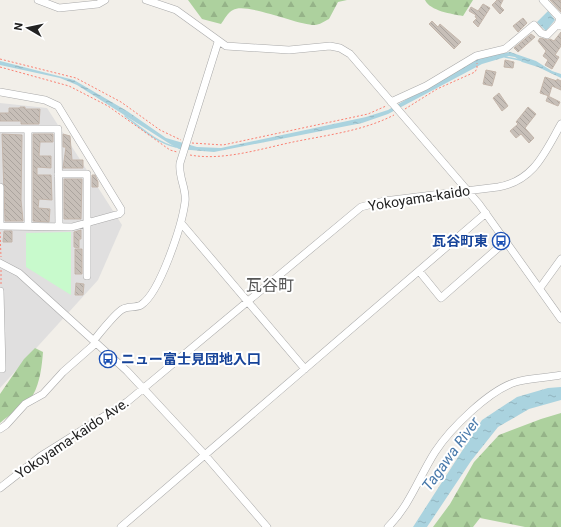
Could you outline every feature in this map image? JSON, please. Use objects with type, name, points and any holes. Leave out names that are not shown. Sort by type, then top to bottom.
[{"type":"street","points":[[38,0],[59,8],[98,4],[105,0]]},
{"type":"street","points":[[146,0],[176,10],[218,42],[226,46],[289,50],[330,46],[340,48],[350,54],[486,213],[561,319]]},
{"type":"street","points":[[391,102],[426,86],[476,56],[505,49],[534,25],[541,33],[547,35],[559,25],[560,18],[543,0]]},
{"type":"street","points":[[0,430],[25,404],[43,394],[62,372],[95,341],[122,309],[140,305],[154,290],[181,223],[185,200],[179,170],[218,42]]},
{"type":"street","points":[[0,92],[45,100],[58,106],[121,209],[119,214],[72,227],[0,226],[0,187]]},
{"type":"street","name":"Yokoyama-kaido","points":[[143,388],[361,206],[384,201],[508,186],[522,179],[533,169],[561,124]]},
{"type":"street","points":[[0,129],[58,129],[59,226]]},
{"type":"street","points":[[28,129],[28,226]]},
{"type":"street","points":[[58,174],[87,174],[87,276]]},
{"type":"street","points":[[122,527],[486,213]]},
{"type":"street","points":[[181,223],[246,302],[305,369]]},
{"type":"street","points":[[419,271],[441,298],[506,241]]},
{"type":"street","points":[[540,288],[561,260]]},
{"type":"street","points":[[0,263],[19,273],[95,341],[143,388],[205,455],[267,527]]},
{"type":"street","points":[[0,291],[2,369],[0,369]]},
{"type":"street","points":[[388,527],[400,515],[436,452],[463,420],[478,406],[507,386],[517,382],[561,375]]},
{"type":"street","name":"Yokoyama-kaido Ave.","points":[[0,488],[41,456],[127,402],[143,388]]},
{"type":"path","points":[[0,67],[69,86],[108,106],[170,150],[183,154],[208,157],[248,151],[362,128],[380,122],[437,90],[475,72],[477,68],[476,56]]},
{"type":"shaded area","points":[[0,103],[47,108],[122,225],[98,280],[0,388]]},
{"type":"green space","points":[[188,0],[347,0],[338,2],[329,19],[315,25],[296,22],[260,11],[240,8],[229,12],[221,24],[202,19]]},
{"type":"green space","points":[[425,0],[473,0],[463,16],[436,9]]},
{"type":"green space","points":[[71,232],[71,295],[26,267],[26,233]]},
{"type":"green space","points":[[35,348],[43,352],[40,374],[33,395],[27,402],[0,423],[0,394],[24,359]]},
{"type":"green space","points":[[561,413],[561,527],[525,527],[480,518],[473,527],[433,527],[450,504],[474,462],[499,435]]},
{"type":"water","points":[[548,11],[555,20],[546,31],[537,22]]},
{"type":"water","points":[[510,52],[536,61],[552,71],[561,74],[561,78],[538,67],[522,62],[515,57],[509,56],[482,64],[388,114],[362,123],[214,152],[179,149],[77,85],[60,78],[0,65],[0,61],[74,80],[127,111],[166,138],[197,147],[221,148],[366,117],[388,110],[473,61],[487,56]]},
{"type":"water","points":[[561,387],[561,400],[529,409],[498,427],[471,461],[427,527],[413,527],[482,420],[517,397],[548,388]]},
{"type":"building","points":[[497,0],[503,0],[500,6],[504,10],[500,14],[492,5]]},
{"type":"building","points":[[550,0],[561,0],[561,12]]},
{"type":"building","points":[[483,4],[490,8],[478,27],[473,22],[477,18],[475,17],[476,15],[469,11],[471,7],[478,11]]},
{"type":"building","points":[[523,18],[527,23],[518,32],[513,26]]},
{"type":"building","points":[[432,21],[438,27],[440,24],[461,42],[454,49],[429,24]]},
{"type":"building","points":[[561,32],[561,46],[555,55],[559,57],[552,69],[545,65],[548,60],[543,56],[546,51],[538,41],[540,38],[554,41]]},
{"type":"building","points":[[531,34],[535,37],[518,52],[514,48]]},
{"type":"building","points":[[505,60],[514,62],[513,68],[504,67]]},
{"type":"building","points":[[486,70],[496,72],[492,86],[483,84]]},
{"type":"building","points":[[545,77],[561,81],[561,90],[552,86],[549,96],[540,93]]},
{"type":"building","points":[[499,93],[508,106],[502,111],[493,98]]},
{"type":"building","points":[[548,96],[560,102],[558,106],[546,101]]},
{"type":"building","points":[[25,107],[25,109],[40,109],[39,124],[21,124],[21,121],[0,121],[0,113],[9,113],[9,108]]},
{"type":"building","points":[[528,107],[536,114],[525,128],[534,138],[529,143],[521,134],[516,138],[510,131],[518,124],[516,122]]},
{"type":"building","points":[[2,134],[22,135],[21,200],[23,221],[5,221]]},
{"type":"building","points":[[33,134],[53,134],[53,142],[40,142],[39,156],[51,156],[51,168],[37,167],[37,175],[51,175],[52,200],[39,199],[38,208],[50,209],[49,222],[33,221]]},
{"type":"building","points":[[63,134],[70,136],[72,160],[83,160],[83,168],[63,168],[66,147],[63,147]]},
{"type":"building","points":[[92,175],[95,175],[98,182],[98,187],[92,187]]},
{"type":"building","points":[[64,179],[82,179],[81,219],[64,219]]},
{"type":"building","points":[[81,230],[79,248],[74,247],[74,232]]},
{"type":"building","points":[[4,231],[12,231],[12,242],[3,242]]},
{"type":"building","points":[[75,249],[82,249],[82,274],[75,274]]},
{"type":"building","points":[[76,283],[84,284],[83,295],[75,295]]},
{"type":"waterway","points":[[505,57],[520,60]]},
{"type":"waterway","points":[[125,116],[155,138],[176,147]]},
{"type":"place","name":"瓦谷町東","points":[[501,241]]},
{"type":"place","name":"ニュー富士見団地入口","points":[[108,359]]},
{"type":"district","name":"瓦谷町","points":[[270,285]]},
{"type":"water label","name":"Tagawa River","points":[[451,454]]}]
